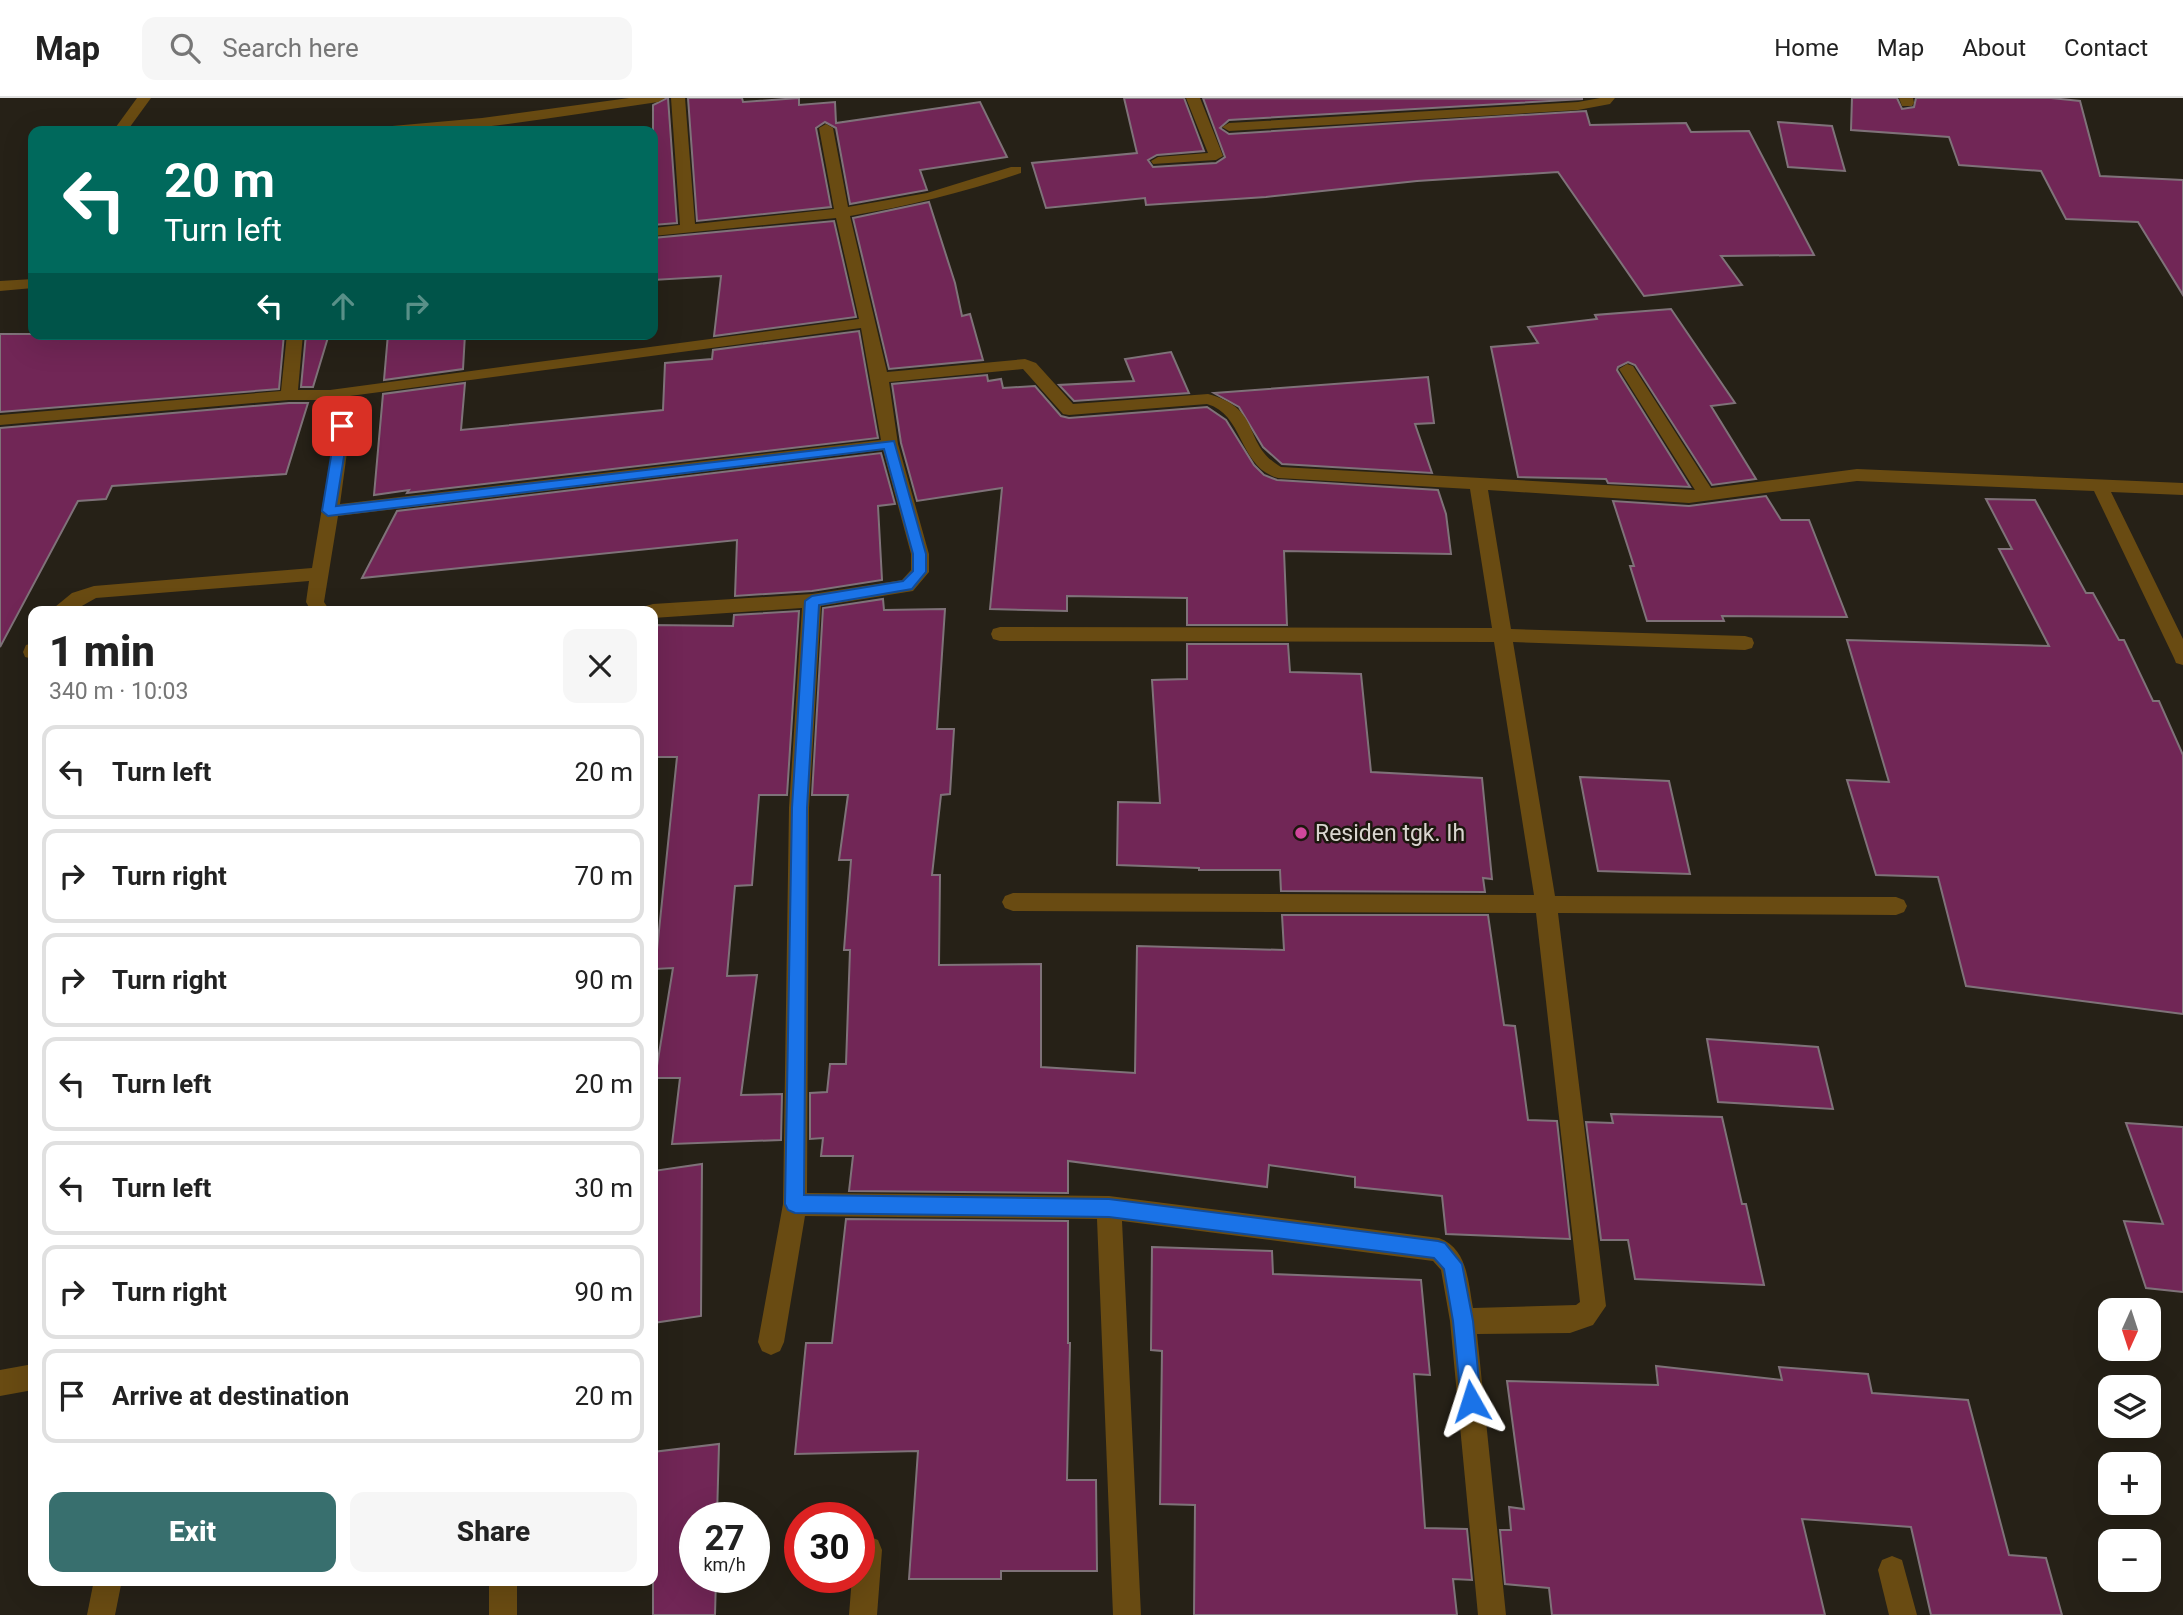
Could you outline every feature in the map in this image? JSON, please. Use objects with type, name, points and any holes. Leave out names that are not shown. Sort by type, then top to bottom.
[{"type":"street","points":[[124,126],[144,98]]},
{"type":"street","points":[[437,126],[658,98]]},
{"type":"street","points":[[678,98],[688,229]]},
{"type":"street","points":[[1158,161],[1216,156],[1193,98]]},
{"type":"street","points":[[1229,127],[1577,106],[1605,101],[1608,98]]},
{"type":"street","points":[[658,611],[812,601],[907,586],[920,572],[920,554],[890,444],[880,378],[826,128]]},
{"type":"street","points":[[658,232],[842,212],[974,186],[1016,170]]},
{"type":"street","points":[[0,286],[28,284]]},
{"type":"street","points":[[0,419],[336,393],[867,323]]},
{"type":"street","points":[[289,395],[294,340]]},
{"type":"street","points":[[880,378],[1025,364],[1030,366],[1069,410],[1209,399],[1219,401],[1236,410],[1254,454],[1268,468],[1278,472],[1665,496],[1707,495],[1857,475],[2183,489]]},
{"type":"street","points":[[1627,369],[1707,495]]},
{"type":"street","points":[[318,606],[316,602],[319,574],[345,405],[344,397],[336,393]]},
{"type":"street","points":[[328,511],[890,444]]},
{"type":"street","points":[[1463,1321],[1570,1320],[1584,1316],[1592,1306],[1546,906],[1478,484]]},
{"type":"street","points":[[2099,484],[2183,658]]},
{"type":"street","points":[[66,606],[94,592],[319,574]]},
{"type":"street","points":[[771,1342],[795,1204],[799,808],[812,601]]},
{"type":"street","points":[[1000,634],[1502,635],[1745,643]]},
{"type":"street","points":[[1013,902],[1896,906]]},
{"type":"street","points":[[795,1204],[1109,1208],[1438,1250],[1452,1264],[1463,1321],[1492,1615]]},
{"type":"street","points":[[1109,1208],[1127,1615]]},
{"type":"street","points":[[0,1383],[28,1378]]},
{"type":"street","points":[[1892,1570],[1903,1615]]},
{"type":"street","points":[[101,1615],[107,1586]]},
{"type":"street","points":[[503,1586],[503,1615]]},
{"type":"street","points":[[863,1615],[865,1593]]},
{"type":"building","points":[[668,98],[677,223],[658,225],[658,126],[653,126],[653,105]]},
{"type":"building","points":[[688,98],[742,98],[743,102],[799,98],[799,105],[835,102],[836,123],[980,102],[1007,157],[920,170],[927,190],[850,204],[836,128],[825,122],[816,128],[831,207],[697,221]]},
{"type":"building","points":[[1124,98],[1184,98],[1204,151],[1157,155],[1148,160],[1153,167],[1216,163],[1225,157],[1203,98],[1583,99],[1229,120],[1220,128],[1229,134],[1586,111],[1590,125],[1686,123],[1691,132],[1749,131],[1814,255],[1721,256],[1742,285],[1644,296],[1558,172],[1417,181],[1266,197],[1146,205],[1145,198],[1046,208],[1032,163],[1137,153]]},
{"type":"building","points":[[1852,98],[1897,98],[1902,109],[1914,107],[1916,98],[2051,98],[2080,101],[2100,176],[2183,180],[2183,295],[2138,222],[2066,219],[2041,171],[1959,165],[1949,137],[1851,130]]},
{"type":"building","points":[[1778,122],[1832,126],[1845,171],[1788,167]]},
{"type":"building","points":[[929,202],[955,283],[962,316],[970,314],[983,360],[889,369],[853,218]]},
{"type":"building","points":[[834,221],[856,317],[714,336],[721,276],[658,280],[658,238]]},
{"type":"building","points":[[1671,309],[1735,403],[1711,406],[1756,479],[1712,485],[1635,365],[1628,362],[1617,370],[1690,487],[1608,483],[1606,479],[1518,477],[1491,347],[1538,343],[1528,327],[1597,319],[1595,315]]},
{"type":"building","points":[[859,331],[878,438],[374,495],[383,394],[465,383],[461,430],[663,410],[665,363],[712,359],[713,350]]},
{"type":"building","points":[[0,334],[28,334],[28,340],[283,340],[279,389],[0,412]]},
{"type":"building","points":[[305,340],[327,340],[313,387],[301,387]]},
{"type":"building","points":[[387,340],[465,340],[463,369],[384,380]]},
{"type":"building","points":[[1171,352],[1189,393],[1074,401],[1059,385],[1134,381],[1125,359]]},
{"type":"building","points":[[987,375],[988,381],[1001,379],[1003,388],[1035,386],[1061,416],[1069,418],[1207,407],[1226,420],[1254,465],[1264,475],[1277,480],[1438,490],[1446,514],[1451,554],[1284,551],[1287,625],[1187,625],[1187,598],[1067,596],[1067,611],[990,609],[1002,488],[917,501],[901,443],[892,384]]},
{"type":"building","points":[[1428,377],[1434,423],[1415,424],[1432,473],[1282,464],[1263,447],[1239,407],[1214,393]]},
{"type":"building","points":[[308,403],[286,474],[112,486],[106,499],[78,501],[0,647],[0,428]]},
{"type":"building","points":[[881,453],[895,504],[878,506],[882,580],[812,591],[735,596],[737,540],[362,578],[397,511]]},
{"type":"building","points":[[1766,496],[1781,520],[1809,520],[1847,617],[1722,616],[1724,621],[1647,621],[1630,566],[1634,566],[1613,501],[1689,506]]},
{"type":"building","points":[[1986,499],[2035,500],[2086,593],[2093,593],[2119,640],[2124,640],[2153,701],[2159,701],[2183,755],[2183,1014],[1966,986],[1938,877],[1876,875],[1847,780],[1889,782],[1847,640],[2049,646],[1999,549],[2012,549]]},
{"type":"building","points":[[883,599],[884,610],[945,609],[937,729],[954,729],[950,794],[941,795],[932,875],[940,875],[939,965],[1041,964],[1041,1067],[1135,1073],[1137,946],[1284,950],[1282,915],[1488,915],[1504,1025],[1515,1026],[1528,1120],[1557,1121],[1570,1239],[1446,1234],[1442,1196],[1355,1187],[1355,1177],[1269,1165],[1267,1187],[1068,1161],[1068,1193],[849,1191],[853,1156],[821,1156],[823,1138],[810,1139],[810,1093],[827,1092],[830,1064],[846,1064],[850,950],[844,950],[851,860],[839,860],[848,795],[812,795],[823,608]]},
{"type":"building","points":[[799,611],[787,795],[759,795],[752,885],[735,886],[727,976],[757,975],[741,1095],[782,1094],[781,1140],[672,1144],[680,1078],[658,1078],[658,1060],[673,968],[658,969],[658,940],[677,757],[658,757],[658,625],[733,626],[734,615]]},
{"type":"building","points":[[1187,644],[1288,644],[1290,672],[1361,674],[1371,772],[1482,778],[1492,879],[1483,878],[1485,892],[1281,891],[1280,870],[1199,870],[1117,865],[1118,802],[1160,803],[1152,680],[1187,679]]},
{"type":"building","points":[[1580,777],[1669,781],[1690,874],[1598,871]]},
{"type":"building","points":[[1707,1039],[1818,1047],[1833,1109],[1718,1102]]},
{"type":"building","points":[[1611,1114],[1722,1117],[1742,1204],[1746,1204],[1764,1285],[1635,1279],[1628,1240],[1601,1240],[1586,1122],[1613,1123]]},
{"type":"building","points":[[2126,1123],[2183,1127],[2183,1292],[2146,1288],[2124,1221],[2163,1224]]},
{"type":"building","points":[[702,1164],[701,1316],[658,1322],[658,1170]]},
{"type":"building","points":[[846,1219],[1068,1221],[1070,1343],[1067,1480],[1096,1480],[1097,1571],[1001,1571],[1001,1579],[909,1579],[918,1451],[795,1454],[806,1343],[832,1343]]},
{"type":"building","points":[[1152,1247],[1272,1251],[1273,1274],[1421,1280],[1430,1375],[1414,1374],[1425,1528],[1467,1529],[1472,1580],[1453,1579],[1457,1615],[1194,1615],[1195,1505],[1160,1504],[1162,1351],[1151,1350]]},
{"type":"building","points":[[1656,1366],[1782,1380],[1779,1367],[1868,1374],[1872,1393],[1968,1400],[2009,1555],[2046,1558],[2062,1615],[1931,1615],[1911,1527],[1802,1519],[1825,1615],[1552,1615],[1549,1588],[1505,1584],[1500,1530],[1511,1530],[1509,1507],[1524,1509],[1507,1381],[1658,1385]]},
{"type":"building","points":[[719,1444],[717,1502],[679,1502],[679,1593],[716,1593],[715,1615],[653,1615],[653,1586],[658,1586],[658,1451]]},
{"type":"place","name":"Residen tgk. Ih","points":[[1301,833]]},
{"type":"route","points":[[342,426],[328,511],[890,444],[920,554],[920,572],[907,586],[812,601],[799,808],[795,1204],[1109,1208],[1438,1250],[1452,1264],[1463,1321],[1471,1401]]}]
